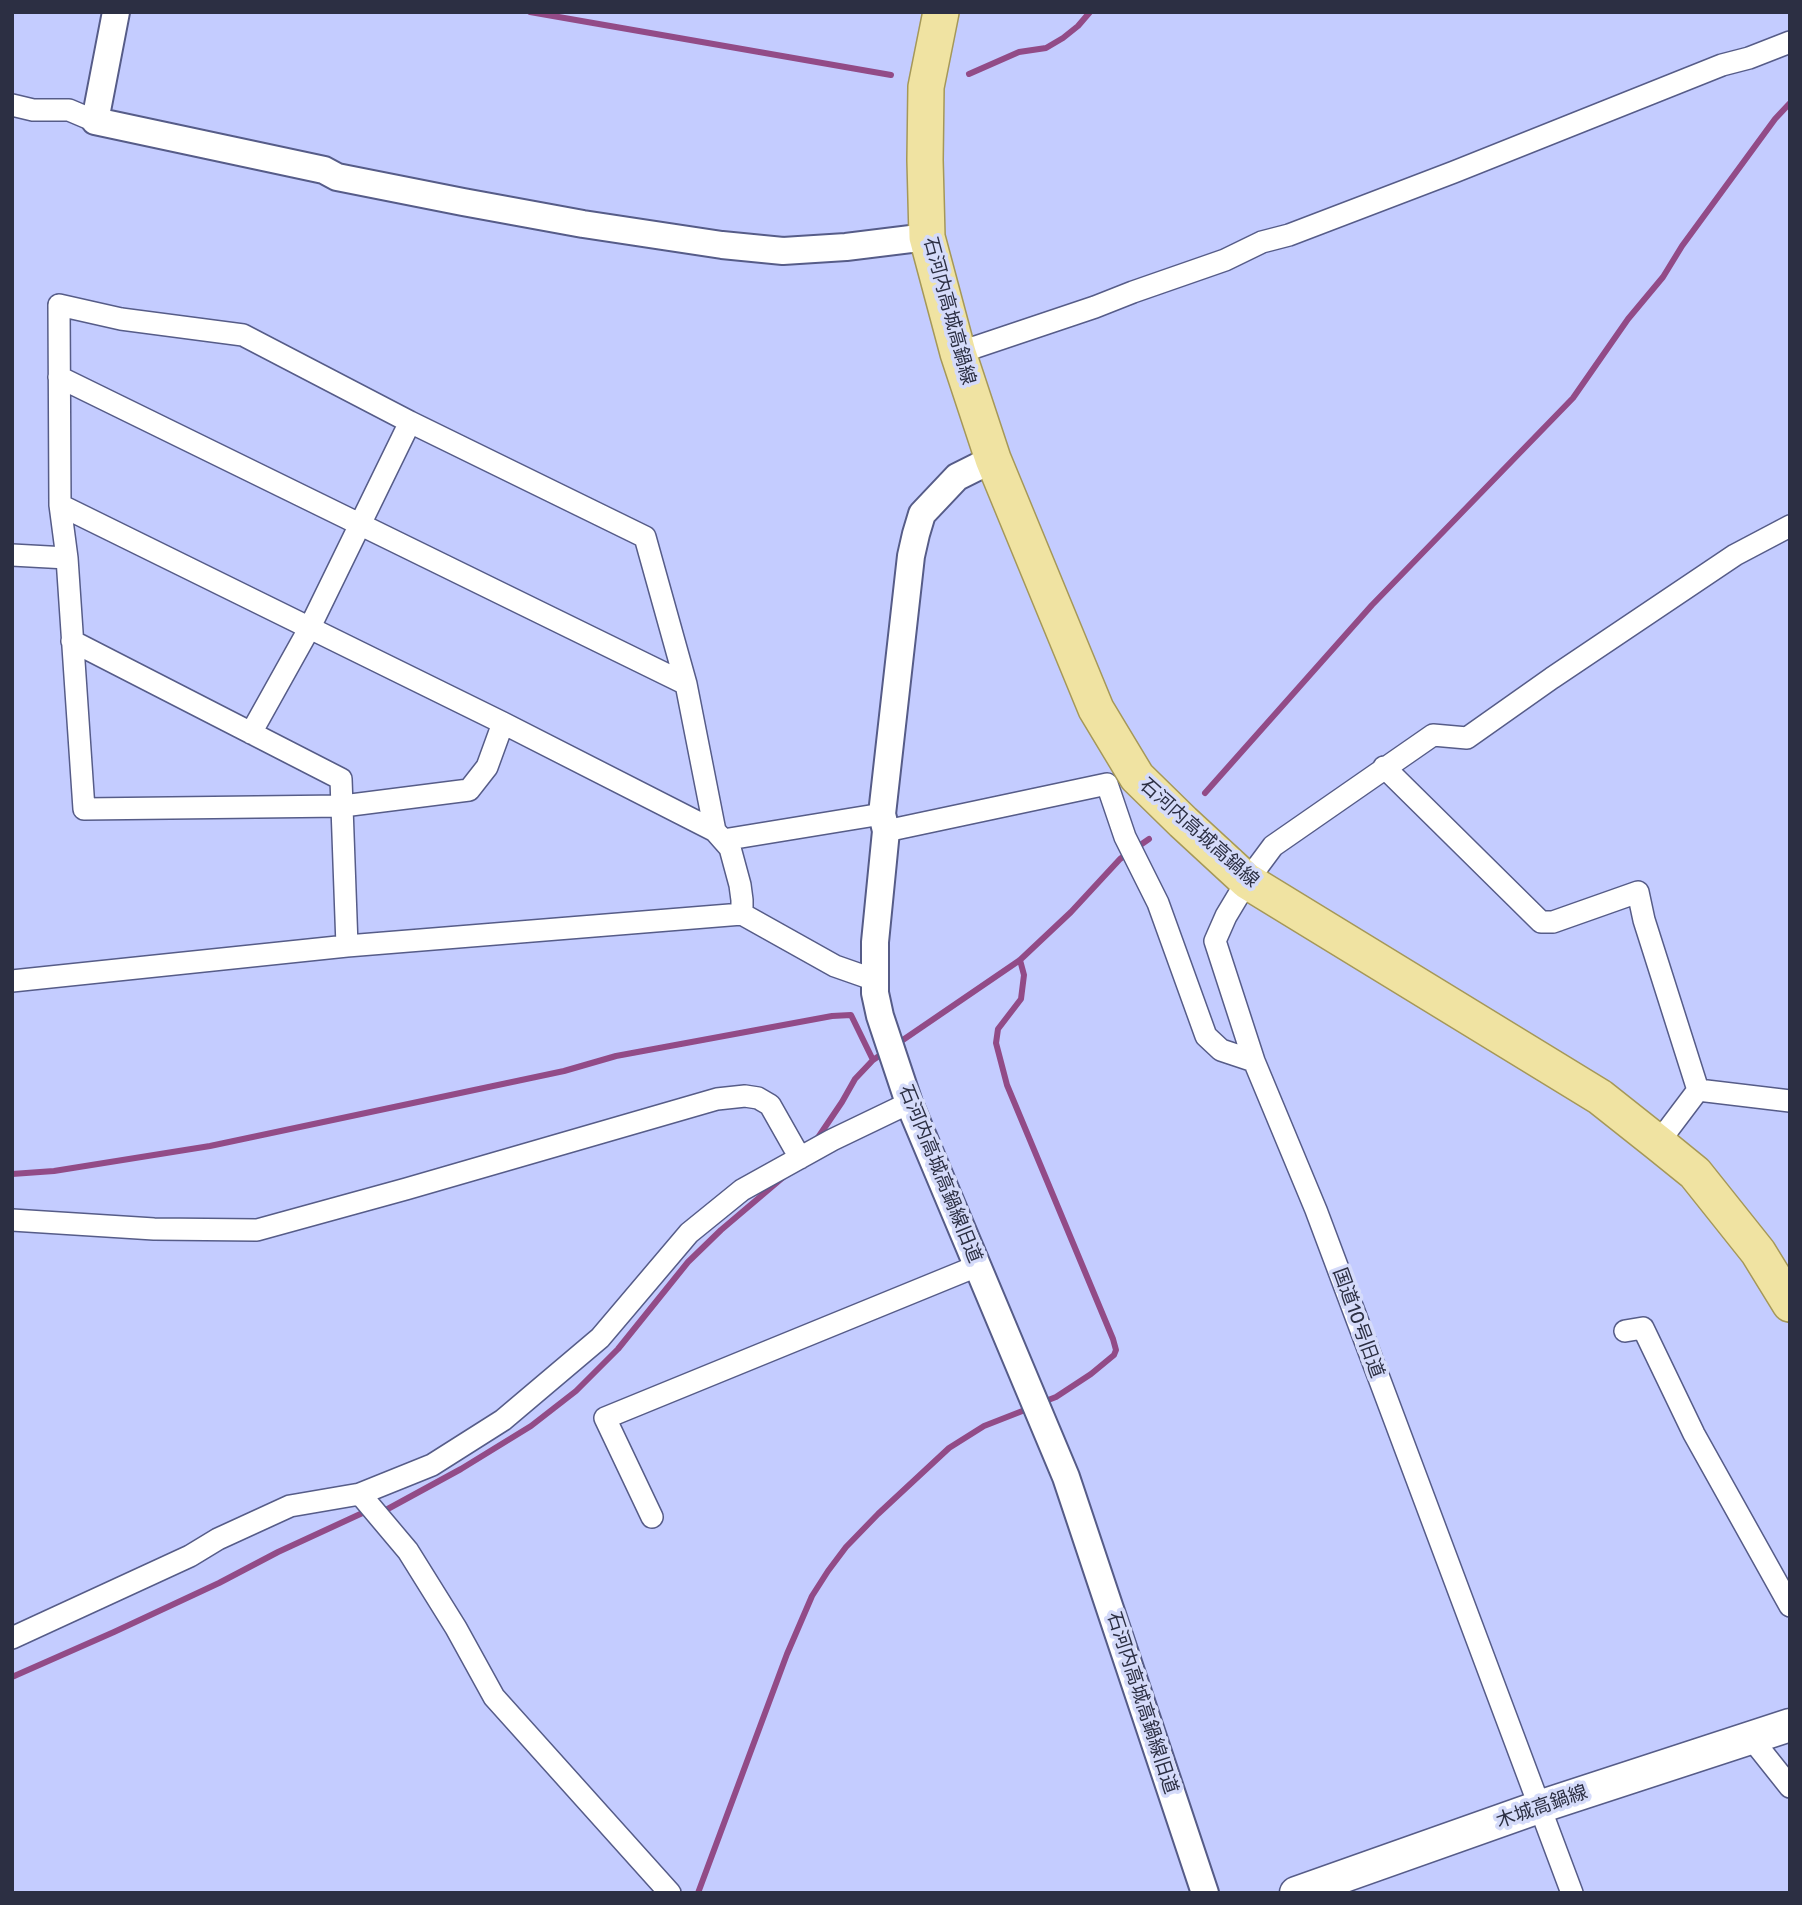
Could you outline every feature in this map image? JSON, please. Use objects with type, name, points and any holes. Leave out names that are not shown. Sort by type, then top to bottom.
[{"type":"main road","name":"石河内高城高鍋線","points":[[941,12],[926,87],[927,237],[958,353],[993,459],[1096,709],[1137,776],[1182,822],[1247,881],[1600,1097],[1658,1143],[1695,1173],[1758,1252],[1790,1304]]},
{"type":"main road","name":"木城高鍋線","points":[[1296,1893],[1539,1807],[1790,1725]]},
{"type":"street","points":[[95,121],[116,12]]},
{"type":"street","points":[[958,353],[1225,260],[1262,242],[1289,235],[1723,65],[1790,42]]},
{"type":"street","points":[[12,105],[33,110],[69,110],[95,121],[324,170],[337,177],[463,202],[722,245],[783,251],[846,247],[927,237]]},
{"type":"street","points":[[503,723],[487,767],[469,790],[343,806],[84,809],[67,558],[60,505],[59,305],[121,319],[243,335],[410,422],[645,537],[686,684],[719,835]]},
{"type":"street","points":[[60,377],[686,684]]},
{"type":"street","points":[[251,733],[309,629],[410,422]]},
{"type":"street","name":"石河内高城高鍋線旧道","points":[[993,459],[957,477],[922,514],[911,556],[884,822],[875,943],[875,993],[909,1103],[1066,1477],[1205,1893]]},
{"type":"street","points":[[60,505],[503,723],[719,835],[730,848],[740,885],[742,914]]},
{"type":"street","name":"国道10号旧道","points":[[1572,1893],[1316,1210],[1254,1061],[1215,941],[1247,881],[1273,846],[1433,735],[1467,738],[1735,555],[1790,526]]},
{"type":"street","points":[[12,555],[67,558]]},
{"type":"street","points":[[72,642],[341,779],[347,946]]},
{"type":"street","points":[[1384,768],[1541,922],[1553,922],[1638,892],[1644,920],[1698,1090]]},
{"type":"street","points":[[719,835],[884,822],[1107,784],[1125,837],[1158,903],[1206,1036],[1220,1049],[1254,1061]]},
{"type":"street","points":[[12,981],[347,946],[742,914],[835,966],[875,980]]},
{"type":"street","points":[[1698,1090],[1790,1101]]},
{"type":"street","points":[[1658,1143],[1698,1090]]},
{"type":"street","points":[[12,1220],[154,1229],[257,1230],[717,1099],[745,1096],[758,1098],[770,1105],[800,1158]]},
{"type":"street","points":[[12,1638],[190,1556],[218,1539],[290,1506],[360,1494],[432,1465],[503,1420],[600,1338],[689,1233],[742,1190],[832,1140],[909,1103]]},
{"type":"street","points":[[652,1517],[605,1418],[977,1266]]},
{"type":"street","points":[[1625,1331],[1643,1328],[1694,1434],[1790,1606]]},
{"type":"street","points":[[360,1494],[408,1552],[456,1628],[494,1697],[670,1893]]},
{"type":"street","points":[[1751,1738],[1790,1787]]},
{"type":"waterway","points":[[530,12],[891,75]]},
{"type":"waterway","points":[[969,74],[1019,52],[1046,48],[1078,26],[1090,12]]},
{"type":"waterway","points":[[1205,793],[1372,605],[1573,398],[1775,119],[1790,103]]},
{"type":"waterway","points":[[1136,848],[1149,839]]},
{"type":"waterway","points":[[897,1044],[1020,960],[1127,854]]},
{"type":"waterway","points":[[1020,960],[1024,975],[1021,999],[998,1029],[996,1043],[1007,1085],[1116,1350],[1114,1355],[1091,1374],[1056,1397],[1043,1402]]},
{"type":"waterway","points":[[12,1174],[54,1171],[210,1146],[564,1071],[616,1056],[832,1016],[851,1015],[873,1060]]},
{"type":"waterway","points":[[817,1139],[855,1079],[885,1052]]},
{"type":"waterway","points":[[380,1511],[461,1469],[531,1426],[576,1391],[618,1349],[688,1262],[787,1174]]},
{"type":"waterway","points":[[698,1893],[787,1654],[812,1596],[828,1571],[846,1547],[878,1514],[949,1448],[984,1426],[1030,1408]]},
{"type":"waterway","points":[[12,1677],[219,1583],[369,1510]]}]
